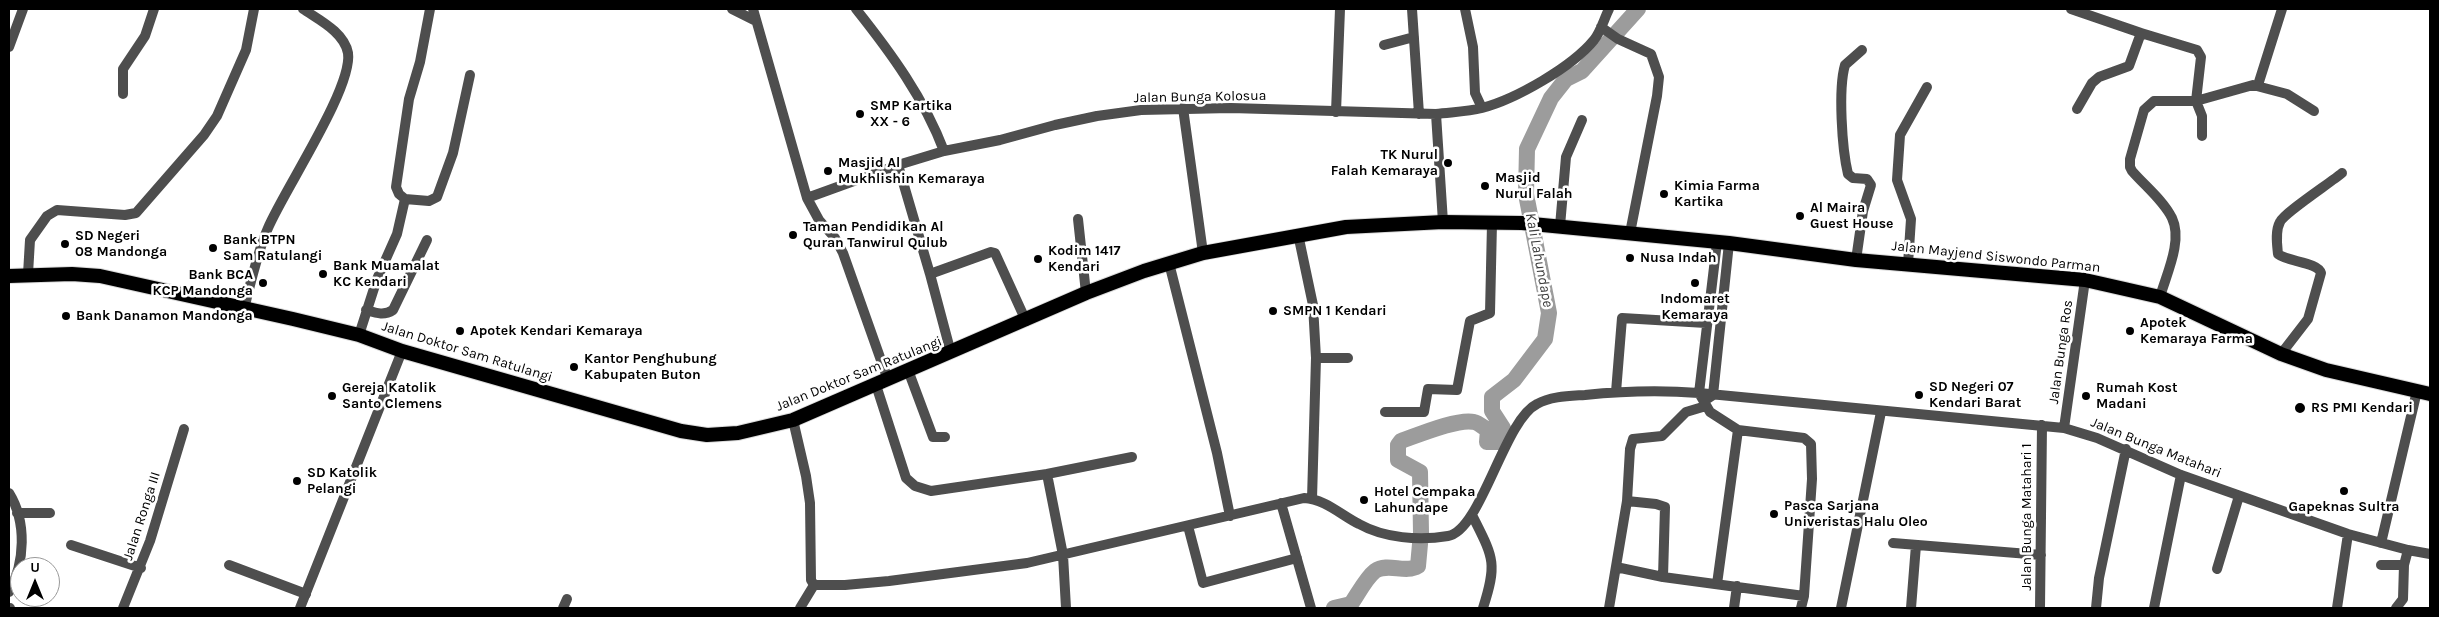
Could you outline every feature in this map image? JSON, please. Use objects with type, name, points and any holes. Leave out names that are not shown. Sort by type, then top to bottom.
[{"type":"highway","name":"Jalan Doktor Sam Ratulangi","points":[[9,276],[28,274],[100,276],[359,336],[402,351],[681,431],[707,435],[738,434],[793,420],[908,370],[951,354],[1086,293],[1169,263],[1203,253],[1298,234],[1346,227],[1443,222],[1542,225]]},
{"type":"highway","name":"Jalan Mayjend Siswondo Parman","points":[[1542,225],[1723,243],[1856,260],[2085,280],[2160,297],[2281,354],[2326,370],[2424,393]]},
{"type":"street","points":[[9,47],[23,9]]},
{"type":"street","points":[[123,94],[123,69],[145,36],[154,9]]},
{"type":"street","points":[[28,274],[30,240],[50,214],[57,210],[125,215],[136,213],[204,135],[223,105],[242,62],[254,9]]},
{"type":"street","points":[[244,309],[267,230],[284,192],[338,95],[347,71],[348,53],[343,40],[303,9]]},
{"type":"street","points":[[430,9],[420,62],[409,99],[396,187],[398,194],[405,199],[430,201],[438,197],[453,153],[470,75]]},
{"type":"street","points":[[732,9],[756,21]]},
{"type":"street","points":[[752,9],[808,198],[819,220],[835,238],[843,253],[882,382],[906,478],[915,486],[938,490],[1047,474],[1132,457]]},
{"type":"street","points":[[856,9],[902,71],[928,112],[944,151]]},
{"type":"street","points":[[1336,112],[1340,9]]},
{"type":"street","points":[[1412,9],[1419,114]]},
{"type":"street","points":[[1464,9],[1473,47],[1476,94],[1482,108]]},
{"type":"street","name":"Jalan Bunga Kolosua","points":[[808,198],[898,165],[944,151],[1000,140],[1097,116],[1183,108],[1436,114],[1482,108],[1516,94],[1561,68],[1589,45],[1609,33],[1609,9]]},
{"type":"street","points":[[2071,9],[2141,33],[2191,47],[2200,53],[2196,101],[2203,122],[2202,136]]},
{"type":"street","points":[[2258,85],[2282,9]]},
{"type":"street","points":[[1609,33],[1652,54],[1659,77],[1653,124],[1630,233]]},
{"type":"street","points":[[2077,109],[2092,83],[2099,77],[2129,66],[2141,33]]},
{"type":"street","points":[[1384,45],[1414,37]]},
{"type":"street","points":[[1856,260],[1863,211],[1871,185],[1867,179],[1853,178],[1848,174],[1842,133],[1843,90],[1845,65],[1862,50]]},
{"type":"street","points":[[2160,297],[2176,240],[2174,225],[2168,212],[2132,171],[2129,163],[2144,110],[2151,103],[2196,101],[2244,86],[2258,85],[2287,94],[2314,111]]},
{"type":"street","points":[[1908,264],[1911,219],[1896,180],[1900,134],[1928,87]]},
{"type":"street","points":[[1183,108],[1203,253]]},
{"type":"street","points":[[1436,114],[1443,222]]},
{"type":"street","points":[[1560,226],[1566,157],[1582,120]]},
{"type":"street","points":[[898,165],[951,354]]},
{"type":"street","points":[[2281,354],[2308,319],[2321,273],[2316,267],[2278,254],[2279,223],[2289,212],[2342,173]]},
{"type":"street","points":[[359,336],[366,310],[396,234],[405,199]]},
{"type":"street","points":[[1078,219],[1086,293]]},
{"type":"street","points":[[1385,412],[1424,412],[1428,389],[1457,390],[1470,321],[1490,312],[1492,223]]},
{"type":"street","points":[[814,585],[845,585],[965,572],[1063,556],[1281,503],[1312,498],[1316,358],[1313,306],[1298,234]]},
{"type":"street","points":[[366,310],[380,314],[388,314],[393,310],[427,240]]},
{"type":"street","points":[[1723,243],[1706,323],[1705,399],[1716,416],[1738,430],[1804,438],[1811,444],[1812,479],[1804,596],[1801,608]]},
{"type":"street","points":[[1609,608],[1627,501],[1630,449],[1633,439],[1662,436],[1686,412],[1705,399],[1723,243]]},
{"type":"street","points":[[930,274],[991,252],[995,253],[1026,321]]},
{"type":"street","points":[[1169,263],[1217,453],[1230,516]]},
{"type":"street","name":"Jalan Bunga Ros","points":[[2064,428],[2085,280]]},
{"type":"street","points":[[1616,392],[1622,318],[1706,323]]},
{"type":"street","points":[[300,608],[402,351]]},
{"type":"street","points":[[1316,358],[1348,358]]},
{"type":"street","points":[[908,370],[933,437],[945,437]]},
{"type":"street","name":"Jalan Bunga Matahari","points":[[1312,498],[1373,531],[1397,536],[1425,537],[1455,534],[1472,515],[1516,428],[1531,407],[1558,398],[1638,390],[1705,399],[2064,428],[2098,438],[2239,496],[2348,534],[2430,554]]},
{"type":"street","points":[[2381,543],[2424,393]]},
{"type":"street","points":[[1841,608],[1881,412]]},
{"type":"street","points":[[793,420],[808,485],[811,580],[814,585]]},
{"type":"street","name":"Jalan Bunga Matahari 1","points":[[2040,608],[2042,425]]},
{"type":"street","name":"Jalan Ronga III","points":[[123,608],[141,568],[184,429]]},
{"type":"street","points":[[1716,584],[1738,430]]},
{"type":"street","points":[[2096,608],[2099,578],[2126,449]]},
{"type":"street","points":[[1047,474],[1063,556],[1066,608]]},
{"type":"street","points":[[2154,608],[2182,474]]},
{"type":"street","points":[[9,493],[17,513],[22,557],[16,578],[9,592]]},
{"type":"street","points":[[2217,569],[2239,496]]},
{"type":"street","points":[[1627,501],[1656,504],[1664,507],[1663,577]]},
{"type":"street","points":[[1281,503],[1311,608]]},
{"type":"street","points":[[17,513],[50,513]]},
{"type":"street","points":[[1472,515],[1490,553],[1493,565],[1483,608]]},
{"type":"street","points":[[1188,526],[1203,583],[1296,558]]},
{"type":"street","points":[[2337,608],[2348,534]]},
{"type":"street","points":[[1893,543],[2041,555]]},
{"type":"street","points":[[71,545],[141,568]]},
{"type":"street","points":[[1912,608],[1916,545]]},
{"type":"street","points":[[2396,608],[2403,599],[2404,566],[2408,550]]},
{"type":"street","points":[[229,565],[306,594]]},
{"type":"street","points":[[2381,566],[2404,566]]},
{"type":"street","points":[[1616,567],[1663,577],[1804,596]]},
{"type":"street","points":[[800,608],[814,585]]},
{"type":"street","points":[[1734,608],[1737,586]]},
{"type":"waterway","name":"Kali Lahundape","points":[[1334,608],[1351,604],[1365,582],[1375,571],[1385,568],[1408,569],[1418,566],[1421,533],[1420,472],[1398,460],[1398,445],[1401,441],[1438,428],[1467,421],[1476,423],[1488,430],[1487,442],[1499,442],[1503,428],[1492,411],[1492,397],[1514,380],[1545,339],[1549,313],[1526,194],[1527,149],[1551,98],[1566,79],[1582,71],[1638,9]]},
{"type":"place","name":"SMP Kartika XX - 6","points":[[860,114]]},
{"type":"place","name":"TK Nurul Falah Kemaraya","points":[[1448,163]]},
{"type":"place","name":"Masjid Al Mukhlishin Kemaraya","points":[[828,171]]},
{"type":"place","name":"Masjid Nurul Falah","points":[[1485,186]]},
{"type":"place","name":"Kimia Farma Kartika","points":[[1664,194]]},
{"type":"place","name":"Al Maira Guest House","points":[[1800,216]]},
{"type":"place","name":"Taman Pendidikan Al Quran Tanwirul Qulub","points":[[793,235]]},
{"type":"place","name":"SD Negeri 08 Mandonga","points":[[65,244]]},
{"type":"place","name":"Bank BTPN Sam Ratulangi","points":[[213,248]]},
{"type":"place","name":"Nusa Indah","points":[[1630,258]]},
{"type":"place","name":"Kodim 1417 Kendari","points":[[1038,259]]},
{"type":"place","name":"Bank Muamalat KC Kendari","points":[[323,274]]},
{"type":"place","name":"Bank BCA KCP Mandonga","points":[[263,283]]},
{"type":"place","name":"Indomaret Kemaraya","points":[[1695,283]]},
{"type":"place","name":"SMPN 1 Kendari","points":[[1273,311]]},
{"type":"place","name":"Bank Danamon Mandonga","points":[[66,316]]},
{"type":"place","name":"Apotek Kendari Kemaraya","points":[[460,331]]},
{"type":"place","name":"Apotek Kemaraya Farma","points":[[2130,331]]},
{"type":"place","name":"Kantor Penghubung Kabupaten Buton","points":[[574,367]]},
{"type":"place","name":"SD Negeri 07 Kendari Barat","points":[[1919,395]]},
{"type":"place","name":"Gereja Katolik Santo Clemens","points":[[332,396]]},
{"type":"place","name":"Rumah Kost Madani","points":[[2086,396]]},
{"type":"place","name":"RS PMI Kendari","points":[[2300,408]]},
{"type":"place","name":"SD Katolik Pelangi","points":[[297,481]]},
{"type":"place","name":"Gapeknas Sultra","points":[[2344,491]]},
{"type":"place","name":"Hotel Cempaka Lahundape","points":[[1364,500]]},
{"type":"place","name":"Pasca Sarjana Univeristas Halu Oleo","points":[[1774,514]]}]
